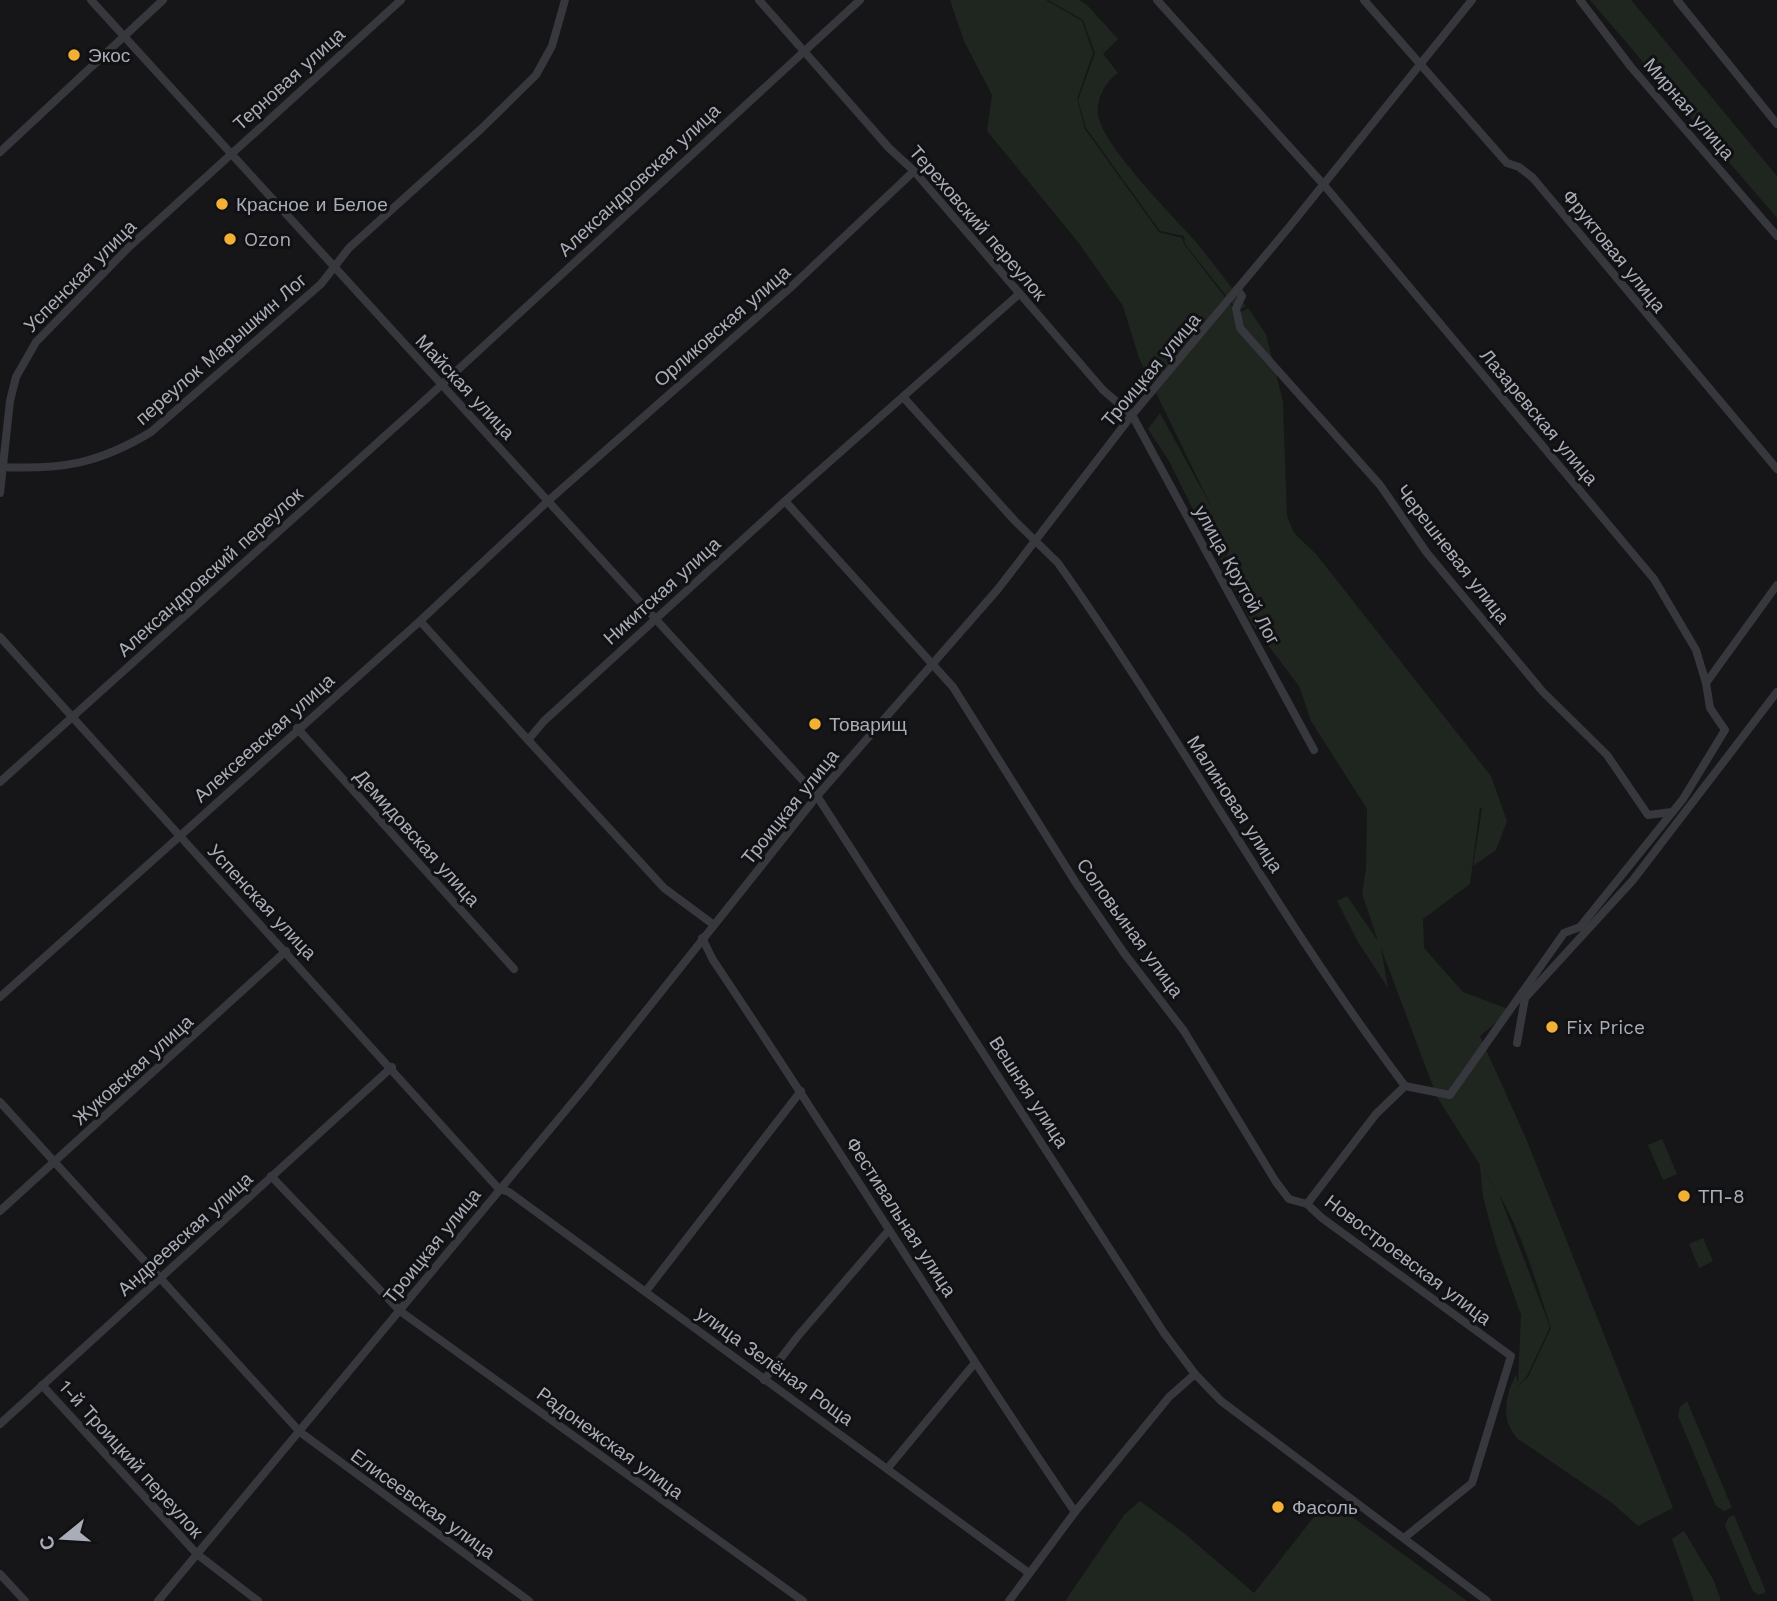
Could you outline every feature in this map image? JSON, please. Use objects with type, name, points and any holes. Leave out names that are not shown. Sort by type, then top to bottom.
[{"type":"street","name":"Майская улица","points":[[91,0],[817,796]]},
{"type":"street","points":[[0,152],[163,0]]},
{"type":"street","name":"Терновая улица","points":[[230,153],[401,0]]},
{"type":"street","name":"переулок Марышкин Лог","points":[[1,467],[53,468],[77,464],[125,448],[151,432],[321,284],[349,248],[481,129],[536,75],[552,46],[565,0]]},
{"type":"street","name":"Тереховский переулок","points":[[759,0],[890,148],[914,170],[1018,295],[1103,390],[1132,415]]},
{"type":"street","name":"Александровская улица","points":[[441,384],[860,0]]},
{"type":"street","name":"Лазаревская улица","points":[[1157,0],[1324,185],[1654,579],[1696,650],[1706,684]]},
{"type":"street","name":"Фруктовая улица","points":[[1364,0],[1507,163],[1520,167],[1533,178],[1777,469]]},
{"type":"street","name":"Троицкая улица","points":[[158,1601],[586,1086],[817,796],[1036,542],[1132,415],[1324,185],[1472,0]]},
{"type":"street","name":"Мирная улица","points":[[1580,0],[1631,68],[1777,236]]},
{"type":"street","points":[[1677,0],[1777,124]]},
{"type":"street","name":"Успенская улица","points":[[0,493],[1,467],[16,377],[36,342],[129,247],[230,153]]},
{"type":"street","name":"Орликовская улица","points":[[548,501],[790,288],[914,170]]},
{"type":"street","name":"Черешневая улица","points":[[1237,289],[1242,296],[1236,308],[1240,328],[1380,485],[1427,553],[1543,692],[1607,755],[1648,816],[1673,812]]},
{"type":"street","name":"Никитская улица","points":[[528,740],[544,721],[656,618],[1018,295]]},
{"type":"street","name":"Александровский переулок","points":[[0,782],[441,384]]},
{"type":"street","name":"Малиновая улица","points":[[904,398],[1058,563],[1286,913],[1385,1062],[1405,1086]]},
{"type":"street","name":"улица Крутой Лог","points":[[1132,415],[1314,750]]},
{"type":"street","name":"Алексеевская улица","points":[[0,997],[297,728],[420,621],[548,501]]},
{"type":"street","name":"Соловьиная улица","points":[[785,501],[932,662],[980,726],[1006,774],[1117,943],[1184,1031],[1276,1182],[1289,1199],[1307,1204]]},
{"type":"street","points":[[1405,1086],[1450,1095],[1564,933],[1580,927],[1673,812],[1695,782],[1726,730],[1710,708],[1706,684],[1777,585]]},
{"type":"street","points":[[420,621],[664,888],[713,925]]},
{"type":"street","name":"Успенская улица","points":[[0,637],[392,1067],[499,1189]]},
{"type":"street","points":[[1517,1043],[1525,998],[1633,880],[1777,692]]},
{"type":"street","name":"Демидовская улица","points":[[297,728],[514,969]]},
{"type":"street","name":"Вешняя улица","points":[[817,796],[1164,1333],[1195,1374],[1221,1401],[1487,1601]]},
{"type":"street","name":"Фестивальная улица","points":[[702,938],[713,960],[801,1091],[974,1364],[1075,1512]]},
{"type":"street","name":"Жуковская улица","points":[[0,1211],[286,951]]},
{"type":"street","name":"Андреевская улица","points":[[0,1424],[392,1067]]},
{"type":"street","name":"Новостроевская улица","points":[[1404,1538],[1472,1483],[1511,1356],[1322,1219],[1307,1204],[1376,1114],[1405,1086]]},
{"type":"street","points":[[646,1291],[801,1091]]},
{"type":"street","name":"Елисеевская улица","points":[[0,1102],[300,1433],[528,1601]]},
{"type":"street","name":"Радонежская улица","points":[[271,1176],[400,1311],[803,1601]]},
{"type":"street","name":"улица Зелёная Роща","points":[[499,1189],[509,1192],[646,1291],[1029,1573]]},
{"type":"street","points":[[764,1380],[889,1230]]},
{"type":"street","points":[[887,1469],[974,1364]]},
{"type":"street","points":[[1009,1601],[1075,1512],[1169,1397],[1195,1374]]},
{"type":"street","name":"1-й Троицкий переулок","points":[[42,1385],[197,1555],[258,1601]]},
{"type":"street","points":[[0,1574],[25,1601]]},
{"type":"shaded area","points":[[950,0],[1046,0],[1082,21],[1093,53],[1077,99],[1085,129],[1159,232],[1182,238],[1238,314],[1248,308],[1266,334],[1283,402],[1287,516],[1294,533],[1316,554],[1491,776],[1507,821],[1496,850],[1473,866],[1482,809],[1480,807],[1470,884],[1423,919],[1424,948],[1463,992],[1511,1010],[1480,1036],[1527,1141],[1673,1508],[1638,1526],[1612,1503],[1518,1439],[1512,1432],[1506,1408],[1516,1374],[1518,1383],[1521,1315],[1496,1245],[1483,1197],[1480,1165],[1437,1097],[1381,948],[1388,988],[1358,942],[1337,901],[1347,896],[1378,941],[1362,893],[1366,869],[1367,809],[1311,721],[1299,686],[1252,624],[1222,563],[1231,547],[1221,561],[1213,536],[1213,513],[1207,538],[1169,461],[1148,429],[1160,413],[1212,508],[1139,358],[1123,306],[1078,242],[987,131],[992,95],[964,41]],"holes":[[[1500,1195],[1524,1248],[1551,1328],[1528,1377],[1517,1387],[1527,1376],[1550,1327]]]},
{"type":"shaded area","points":[[1048,0],[1079,0],[1086,4],[1118,39],[1103,54],[1118,73],[1105,87],[1099,99],[1099,119],[1105,132],[1127,165],[1196,242],[1246,306],[1238,311],[1185,244],[1184,236],[1160,231],[1086,128],[1078,100],[1095,53],[1083,20]]},
{"type":"shaded area","points":[[1590,0],[1631,0],[1777,176],[1777,218]]},
{"type":"shaded area","points":[[1662,1139],[1677,1174],[1663,1180],[1648,1145]]},
{"type":"shaded area","points":[[1703,1238],[1713,1261],[1699,1268],[1689,1244]]},
{"type":"shaded area","points":[[1687,1401],[1732,1508],[1724,1511],[1716,1506],[1678,1416],[1680,1407]]},
{"type":"shaded area","points":[[1328,1499],[1467,1601],[1065,1601],[1124,1515],[1140,1501],[1184,1533],[1254,1593]]},
{"type":"shaded area","points":[[1734,1515],[1766,1592],[1759,1595],[1753,1591],[1725,1526],[1728,1518]]},
{"type":"shaded area","points":[[1684,1531],[1714,1581],[1721,1601],[1694,1601],[1672,1539]]},
{"type":"place","name":"Экос","points":[[74,55]]},
{"type":"place","name":"Красное и Белое","points":[[222,204]]},
{"type":"place","name":"Ozon","points":[[230,239]]},
{"type":"place","name":"Товарищ","points":[[815,724]]},
{"type":"place","name":"Fix Price","points":[[1552,1027]]},
{"type":"place","name":"ТП-8","points":[[1684,1196]]},
{"type":"place","name":"Фасоль","points":[[1278,1507]]}]
